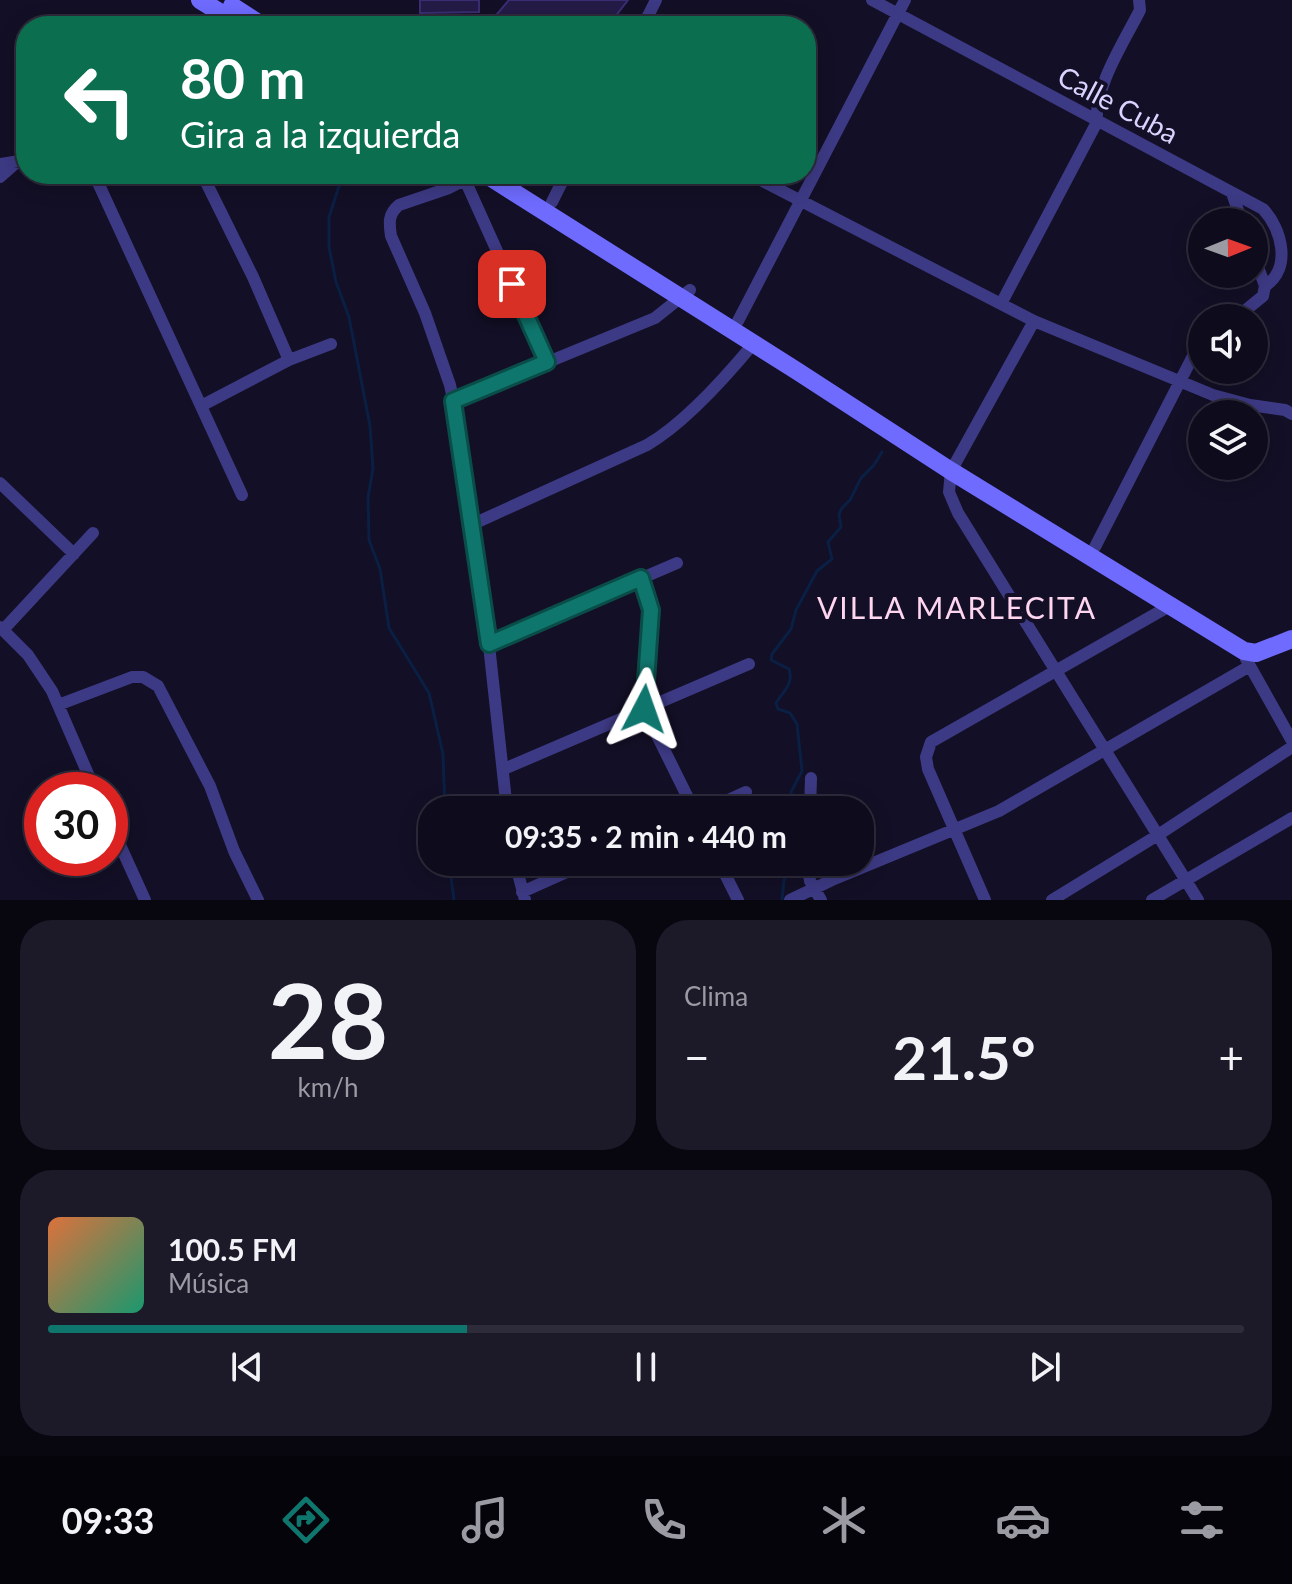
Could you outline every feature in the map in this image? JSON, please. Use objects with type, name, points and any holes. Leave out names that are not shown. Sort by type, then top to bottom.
[{"type":"street","points":[[200,0],[226,16]]},
{"type":"street","points":[[223,0],[248,16]]},
{"type":"street","name":"Calle Cuba","points":[[872,0],[1261,208]]},
{"type":"street","points":[[816,174],[905,0]]},
{"type":"street","points":[[1002,302],[1097,122],[1100,93],[1140,10],[1139,0]]},
{"type":"street","points":[[99,184],[242,495]]},
{"type":"street","points":[[207,184],[253,277],[289,360]]},
{"type":"street","points":[[453,184],[399,205],[393,210],[389,223],[391,236],[425,313],[453,401],[489,644],[506,796]]},
{"type":"street","points":[[474,184],[547,362]]},
{"type":"street","points":[[502,184],[685,294],[738,321],[953,467],[1095,547],[1245,653],[1292,744],[1158,835],[1052,900]]},
{"type":"street","points":[[522,184],[754,343],[1175,603]]},
{"type":"street","points":[[552,202],[561,184]]},
{"type":"street","points":[[769,184],[1034,321],[1213,395],[1292,414]]},
{"type":"street","points":[[738,321],[811,184]]},
{"type":"street","points":[[1232,193],[1237,208]]},
{"type":"street","name":"Calle Cuba","points":[[1268,215],[1283,248],[1280,268],[1268,284]]},
{"type":"street","points":[[1253,304],[1263,296],[1265,288]]},
{"type":"street","points":[[453,401],[655,318],[685,294]]},
{"type":"street","points":[[1034,321],[953,467],[949,492],[958,513],[1198,900]]},
{"type":"street","points":[[471,525],[647,445],[668,432],[754,343]]},
{"type":"street","points":[[201,406],[289,360],[331,344]]},
{"type":"street","points":[[1095,547],[1188,366]]},
{"type":"street","points":[[0,483],[74,554]]},
{"type":"street","points":[[87,772],[52,691],[28,655],[2,629],[93,533]]},
{"type":"street","points":[[489,644],[677,563]]},
{"type":"street","points":[[641,578],[651,610],[644,709],[687,796]]},
{"type":"street","points":[[985,900],[928,769],[926,757],[931,742],[1175,603]]},
{"type":"street","points":[[790,900],[999,811],[1105,750],[1245,653],[1285,642]]},
{"type":"street","points":[[504,769],[749,664]]},
{"type":"street","points":[[58,705],[132,677],[143,677],[158,686],[210,786],[234,851],[258,900]]},
{"type":"street","points":[[810,796],[811,778]]},
{"type":"street","points":[[737,796],[746,792]]},
{"type":"street","points":[[1152,900],[1292,818]]},
{"type":"street","points":[[128,863],[145,900]]},
{"type":"street","points":[[519,876],[524,896],[562,876]]},
{"type":"street","points":[[726,876],[738,900]]},
{"type":"street","points":[[809,876],[821,900]]},
{"type":"building","points":[[420,0],[479,0],[479,12],[420,13]]},
{"type":"building","points":[[509,0],[628,0],[616,16],[495,16]]},
{"type":"waterway","points":[[340,184],[329,217],[329,247],[336,282],[349,317],[370,426],[373,469],[368,497],[369,540],[380,569],[389,628],[429,693],[443,754],[444,796]]},
{"type":"waterway","points":[[792,796],[802,771],[797,724],[790,713],[778,709],[776,703],[787,688],[790,675],[789,669],[771,660],[772,654],[791,629],[796,610],[817,571],[832,559],[828,542],[841,527],[839,514],[842,508],[882,452]]},
{"type":"waterway","points":[[451,876],[454,900]]},
{"type":"waterway","points":[[782,900],[786,876]]},
{"type":"district","name":"VILLA MARLECITA","points":[[957,609]]},
{"type":"route","points":[[512,284],[547,362],[453,401],[489,644],[641,578],[651,610],[644,709]]}]
